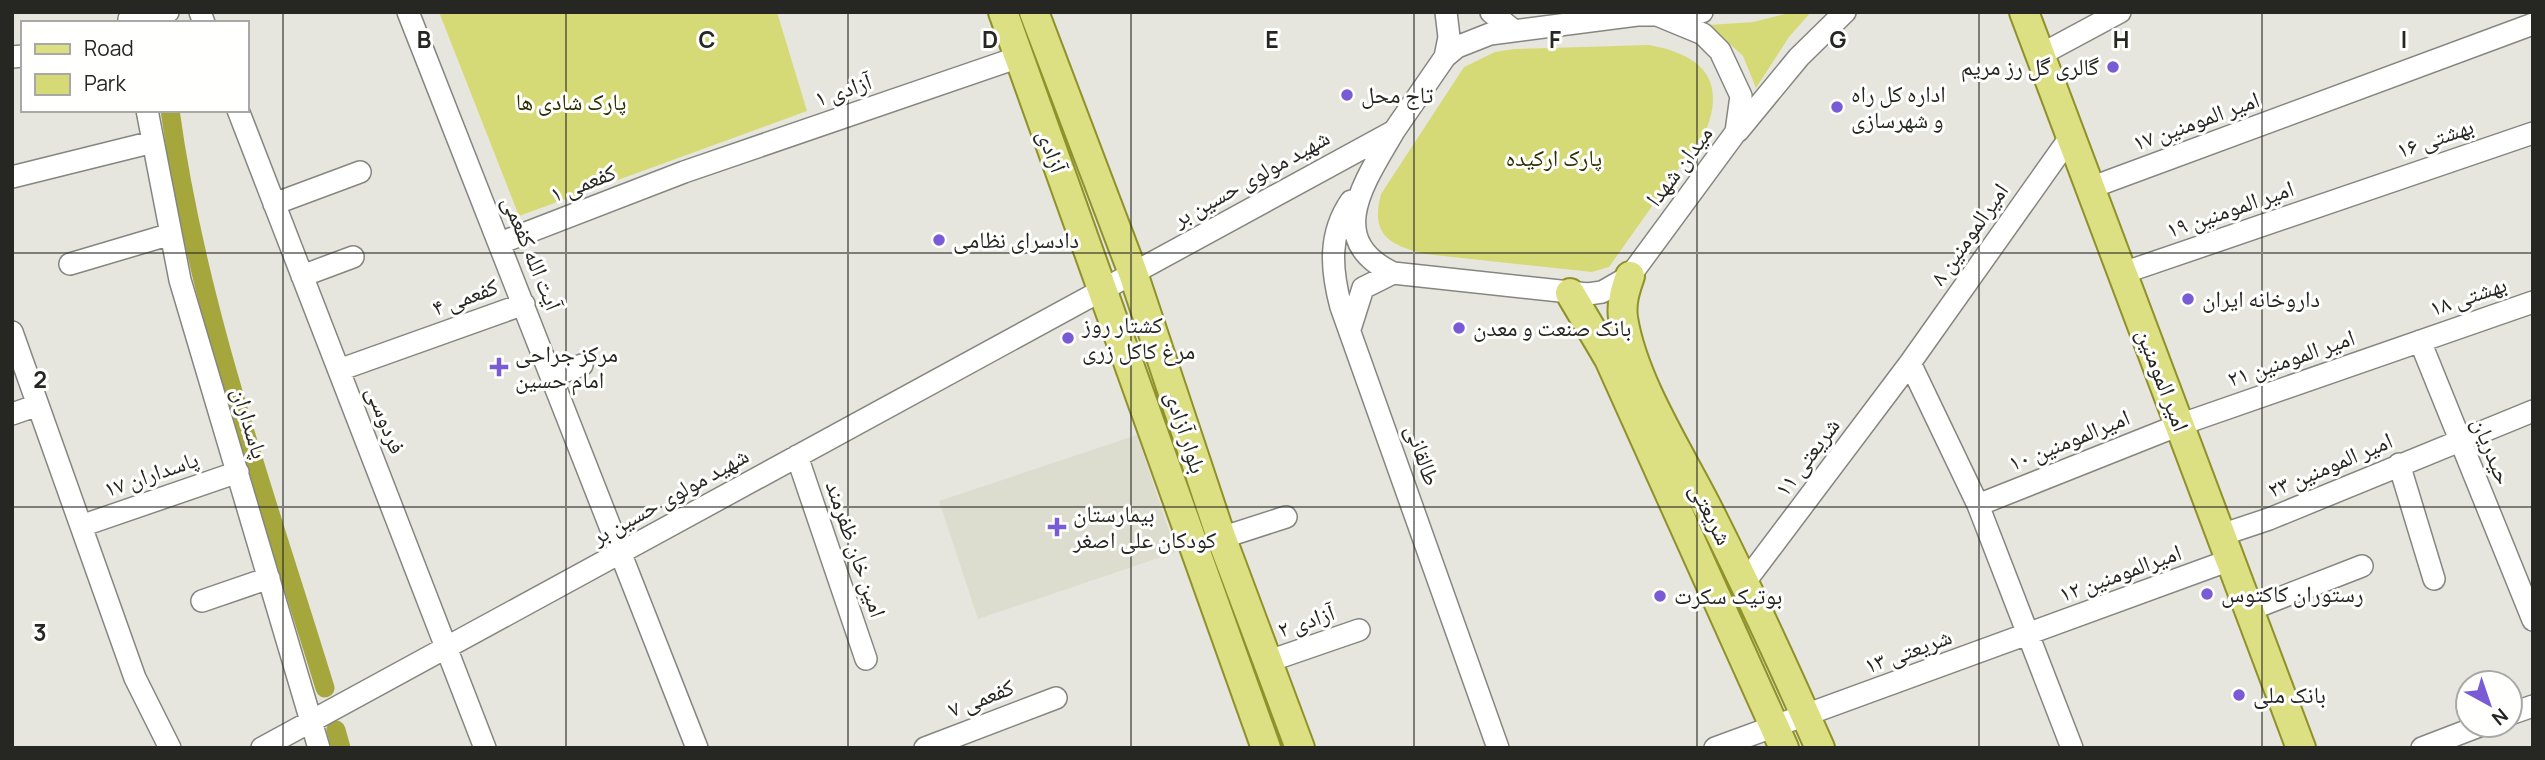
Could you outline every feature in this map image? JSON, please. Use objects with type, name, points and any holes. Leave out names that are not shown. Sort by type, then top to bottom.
[{"type":"main road","name":"آزادی","points":[[1003,12],[1102,290]]},
{"type":"main road","name":"آزادی","points":[[1034,12],[1133,273]]},
{"type":"main road","name":"امیر المومنین","points":[[2024,12],[2301,748]]},
{"type":"main road","name":"بلوار آزادی","points":[[1133,273],[1222,538],[1300,748]]},
{"type":"main road","name":"شریعتی","points":[[1630,276],[1622,307],[1619,353],[1780,738]]},
{"type":"main road","name":"بلوار آزادی","points":[[1102,290],[1266,748]]},
{"type":"main road","name":"شریعتی","points":[[1570,293],[1647,388],[1745,582],[1820,748]]},
{"type":"street","points":[[129,18],[168,12]]},
{"type":"street","name":"آیت الله کفعمی","points":[[408,12],[622,551],[697,748]]},
{"type":"street","points":[[1445,57],[1449,37],[1446,12]]},
{"type":"street","points":[[1491,12],[1513,30]]},
{"type":"street","points":[[1657,15],[1702,12]]},
{"type":"street","points":[[1736,132],[1800,57],[1845,12]]},
{"type":"street","points":[[2040,55],[2120,12]]},
{"type":"street","name":"میدان شهدا","points":[[1657,15],[1703,34],[1720,51],[1741,96],[1736,132],[1630,276],[1602,292],[1570,293],[1393,273],[1363,255],[1355,238],[1354,218],[1365,181],[1394,131],[1445,57],[1474,40],[1513,30],[1657,15]]},
{"type":"street","name":"امیر المومنین ۱۷","points":[[2090,188],[2533,24]]},
{"type":"street","name":"آزادی ۱","points":[[684,172],[1019,57]]},
{"type":"street","name":"پاسداران","points":[[147,112],[180,280],[319,748]]},
{"type":"street","name":"فردوسی","points":[[239,112],[485,748]]},
{"type":"street","name":"شهید مولوی حسین بر","points":[[262,748],[447,650],[622,551],[1394,131]]},
{"type":"street","name":"بهشتی ۱۶","points":[[2354,194],[2533,133]]},
{"type":"street","name":"امیرالمومنین ۸","points":[[1910,363],[2071,136]]},
{"type":"street","points":[[12,177],[153,142]]},
{"type":"street","points":[[274,204],[360,172]]},
{"type":"street","name":"کفعمی ۱","points":[[500,243],[684,172]]},
{"type":"street","name":"طالقانی","points":[[1365,181],[1348,206],[1333,244],[1335,286],[1499,748]]},
{"type":"street","name":"امیر المومنین ۱۹","points":[[2123,273],[2354,194]]},
{"type":"street","points":[[70,264],[171,234]]},
{"type":"street","points":[[302,276],[353,257]]},
{"type":"street","points":[[1350,329],[1363,288],[1393,273]]},
{"type":"street","name":"بهشتی ۱۸","points":[[2420,341],[2533,302]]},
{"type":"street","name":"کفعمی ۴","points":[[339,370],[524,304]]},
{"type":"street","points":[[12,332],[135,678],[170,748]]},
{"type":"street","name":"امیر المومنین ۲۱","points":[[2179,425],[2420,341]]},
{"type":"street","name":"حیدریان","points":[[2420,341],[2459,440],[2527,588],[2533,620]]},
{"type":"street","points":[[1910,363],[1978,505],[2072,748]]},
{"type":"street","name":"شریعتی ۱۱","points":[[1745,582],[1910,363]]},
{"type":"street","points":[[553,376],[582,365]]},
{"type":"street","points":[[12,414],[38,405]]},
{"type":"street","name":"امیر المومنین ۲۳","points":[[2226,548],[2269,519],[2533,411]]},
{"type":"street","name":"امیرالمومنین ۱۰","points":[[1978,505],[2179,425]]},
{"type":"street","name":"امین خان ظفرمند","points":[[797,456],[866,659]]},
{"type":"street","points":[[2399,464],[2434,579]]},
{"type":"street","name":"پاسداران ۱۷","points":[[81,526],[238,472]]},
{"type":"street","points":[[1222,538],[1286,517]]},
{"type":"street","name":"امیرالمومنین ۱۲","points":[[2028,634],[2226,548]]},
{"type":"street","points":[[2249,610],[2362,566]]},
{"type":"street","points":[[202,601],[269,578]]},
{"type":"street","name":"آزادی ۲","points":[[1269,661],[1359,630]]},
{"type":"street","name":"شریعتی ۱۳","points":[[1715,748],[1780,738],[1806,716],[2028,634]]},
{"type":"street","name":"کفعمی ۷","points":[[925,748],[1056,698]]},
{"type":"street","points":[[2422,748],[2454,736]]},
{"type":"shaded area","name":"بیمارستان کودکان علی اصغر","points":[[1137,435],[1176,552],[978,619],[939,501]]},
{"type":"green space","name":"پارک شادی ها","points":[[439,12],[777,12],[807,111],[519,216]]},
{"type":"green space","points":[[1793,12],[1811,12],[1789,37],[1756,88],[1743,56],[1709,25],[1753,22]]},
{"type":"green space","name":"پارک ارکیده","points":[[1649,45],[1682,55],[1704,71],[1713,96],[1712,112],[1706,130],[1609,267],[1592,272],[1425,254],[1401,247],[1385,236],[1378,219],[1381,194],[1464,67],[1495,52],[1514,49]]},
{"type":"waterway","points":[[170,112],[197,257],[216,330],[325,688]]},
{"type":"waterway","points":[[336,730],[341,748]]},
{"type":"place","name":"گالری گل رز مریم","points":[[2113,67]]},
{"type":"place","name":"تاج محل","points":[[1347,95]]},
{"type":"place","name":"اداره کل راه و شهرسازی","points":[[1837,107]]},
{"type":"place","name":"دادسرای نظامی","points":[[939,240]]},
{"type":"place","name":"داروخانه ایران","points":[[2188,299]]},
{"type":"place","name":"بانک صنعت و معدن","points":[[1459,328]]},
{"type":"place","name":"کشتار روز مرغ کاکل زری","points":[[1068,338]]},
{"type":"place","name":"مرکز جراحی امام حسین","points":[[499,367]]},
{"type":"place","name":"بیمارستان کودکان علی اصغر","points":[[1057,527]]},
{"type":"place","name":"رستوران کاکتوس","points":[[2207,594]]},
{"type":"place","name":"بوتیک سکرت","points":[[1660,596]]},
{"type":"place","name":"بانک ملی","points":[[2239,695]]}]
